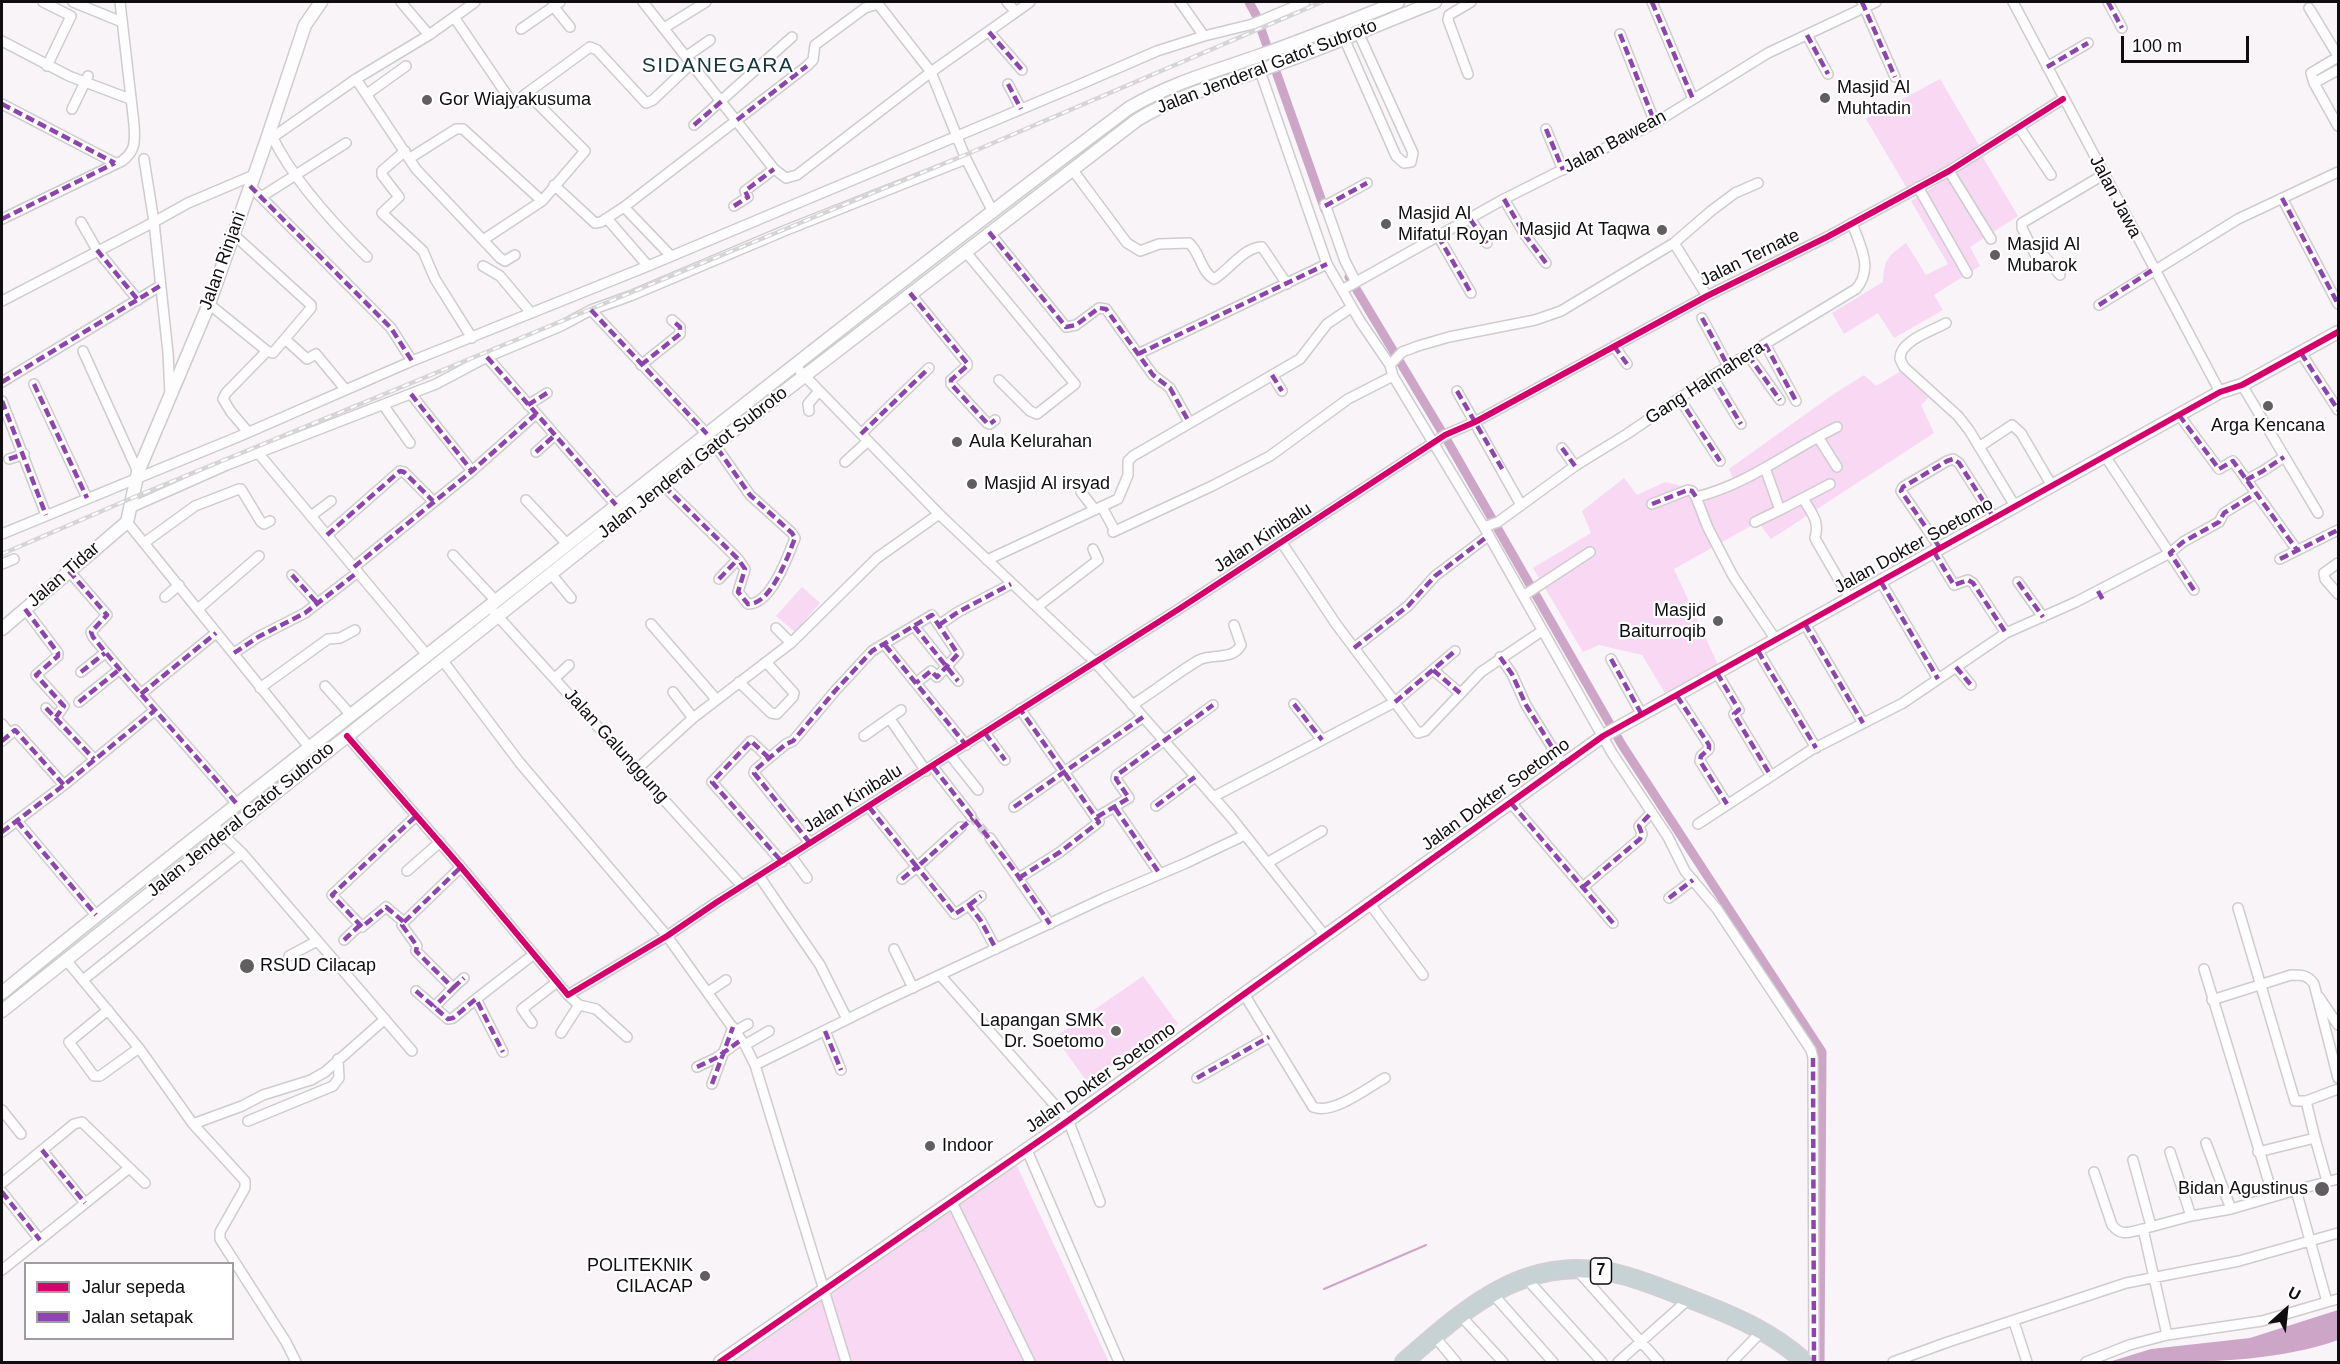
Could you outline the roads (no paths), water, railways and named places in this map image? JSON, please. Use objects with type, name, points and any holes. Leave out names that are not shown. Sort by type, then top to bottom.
[{"type":"highway","name":"7","points":[[1404,1362],[1491,1292],[1525,1276],[1563,1269],[1577,1269],[1625,1275],[1689,1299],[1763,1330],[1790,1348],[1804,1362]]},
{"type":"main road","name":"Jalan Rinjani","points":[[127,522],[137,475],[209,304],[232,233],[270,140],[305,25],[321,2]]},
{"type":"main road","name":"Jalan Jenderal Gatot Subroto","points":[[2,993],[96,915],[616,505],[1137,103],[1199,75],[1274,51],[1398,2]]},
{"type":"main road","name":"Jalan Jenderal Gatot Subroto","points":[[2,1011],[715,445],[1137,120],[1159,106],[1204,88],[1263,70],[1435,2]]},
{"type":"main road","name":"Jalan Dokter Soetomo","points":[[720,1362],[1068,1120],[1607,734],[2220,392],[2242,385],[2338,332]]},
{"type":"main road","name":"Jalan Tidar","points":[[2,629],[127,522]]},
{"type":"main road","points":[[55,948],[66,960]]},
{"type":"street","points":[[43,2],[56,4],[71,16]]},
{"type":"street","points":[[2,219],[128,156],[135,144],[120,2]]},
{"type":"street","points":[[401,2],[429,34]]},
{"type":"street","points":[[367,257],[335,224],[270,140],[356,79],[429,34],[475,2]]},
{"type":"street","points":[[643,2],[774,169],[786,178],[798,175],[880,108],[1030,2]]},
{"type":"street","points":[[664,28],[706,2]]},
{"type":"street","points":[[1007,2],[1016,12]]},
{"type":"street","points":[[1180,2],[1204,36]]},
{"type":"street","points":[[2,534],[137,475],[248,432],[412,361],[648,266],[1157,51],[1253,24],[1305,2]]},
{"type":"street","points":[[1449,2],[1453,12]]},
{"type":"street","points":[[1468,74],[1448,20],[1453,12],[1471,2]]},
{"type":"street","points":[[1652,2],[1694,99]]},
{"type":"street","name":"Jalan Bawean","points":[[1343,289],[1504,200],[1655,123],[1768,53],[1807,36],[1863,5],[1876,2]]},
{"type":"street","name":"Jalan Jawa","points":[[2016,2],[2063,99],[2220,392]]},
{"type":"street","points":[[2108,2],[2122,28]]},
{"type":"street","points":[[47,66],[75,3],[122,22]]},
{"type":"street","points":[[521,29],[557,4],[570,27]]},
{"type":"street","points":[[554,185],[595,223],[605,219],[624,207],[812,62],[815,45],[872,4],[878,4],[931,72],[966,159],[993,212]]},
{"type":"street","points":[[1863,5],[1895,77]]},
{"type":"street","points":[[2309,8],[2338,56],[2313,70],[2312,76],[2338,126]]},
{"type":"street","points":[[454,17],[511,101],[516,102],[590,47],[597,50],[646,103],[649,103],[710,40]]},
{"type":"street","points":[[989,32],[1022,69]]},
{"type":"street","points":[[1344,38],[1396,156],[1404,163],[1411,162],[1413,153],[1358,32]]},
{"type":"street","points":[[1620,33],[1637,90],[1655,123]]},
{"type":"street","points":[[1807,36],[1828,74]]},
{"type":"street","points":[[694,125],[792,37]]},
{"type":"street","points":[[2,41],[47,66],[87,79],[130,99]]},
{"type":"street","points":[[2047,67],[2088,43]]},
{"type":"street","points":[[367,94],[406,66]]},
{"type":"street","points":[[1263,70],[1327,264],[1352,307],[1392,363],[1393,376],[1438,439],[1528,592],[1542,631],[1607,734],[1651,813],[1668,837],[1680,863],[1717,909],[1811,1050],[1814,1058],[1814,1362]]},
{"type":"street","points":[[2314,83],[2338,70]]},
{"type":"street","points":[[72,109],[87,79]]},
{"type":"street","points":[[356,79],[416,169],[505,261],[515,255]]},
{"type":"street","points":[[1008,84],[1021,110]]},
{"type":"street","points":[[483,240],[542,201],[585,151],[527,93]]},
{"type":"street","name":"Jalan Ternate","points":[[1438,439],[1475,422],[1707,296],[1949,171],[2063,99]]},
{"type":"street","points":[[2,104],[115,163]]},
{"type":"street","points":[[2019,127],[2051,175]]},
{"type":"street","points":[[471,339],[435,279],[423,251],[382,213],[399,197],[382,175],[382,171],[456,129],[463,129],[542,201]]},
{"type":"street","points":[[1546,129],[1563,170]]},
{"type":"street","points":[[261,197],[346,143]]},
{"type":"street","points":[[144,159],[154,222],[168,353],[170,397]]},
{"type":"street","points":[[130,508],[436,384],[487,357],[561,326],[591,310],[966,159]]},
{"type":"street","points":[[734,206],[748,197],[745,192],[774,169]]},
{"type":"street","points":[[1072,169],[1127,243],[1135,250],[1159,243],[1189,243],[1208,274],[1214,279],[1244,255],[1257,247],[1262,247],[1287,284]]},
{"type":"street","points":[[1949,171],[1991,239]]},
{"type":"street","points":[[2099,305],[2238,219],[2338,172]]},
{"type":"street","points":[[2060,274],[2045,257],[2040,260],[2037,258],[2022,228],[2022,223],[2103,175]]},
{"type":"street","points":[[2,301],[188,203],[252,181],[261,197],[391,328],[412,361]]},
{"type":"street","points":[[1355,282],[1325,205],[1367,183]]},
{"type":"street","points":[[1392,363],[1402,352],[1449,337],[1535,320],[1561,311],[1674,243],[1735,193],[1758,183]]},
{"type":"street","points":[[1918,187],[1966,273]]},
{"type":"street","points":[[2282,198],[2338,304]]},
{"type":"street","points":[[1504,200],[1525,235],[1546,263]]},
{"type":"street","points":[[624,207],[670,255]]},
{"type":"street","points":[[605,219],[648,266]]},
{"type":"street","points":[[1470,219],[1487,243]]},
{"type":"street","points":[[81,222],[97,250],[138,300]]},
{"type":"street","name":"Gang Halmahera","points":[[1354,648],[1408,606],[1435,576],[1490,528],[1575,466],[1627,434],[1712,376],[1844,298],[1860,285],[1866,268],[1852,223]]},
{"type":"street","points":[[989,232],[1066,327],[1076,325],[1104,308],[1157,379],[1170,388],[1189,422]]},
{"type":"street","points":[[209,304],[267,351],[275,352],[311,308],[311,305],[232,233]]},
{"type":"street","points":[[1438,236],[1471,293]]},
{"type":"street","points":[[1674,243],[1707,296]]},
{"type":"street","points":[[965,251],[1075,384],[1037,414],[1030,411],[999,380]]},
{"type":"street","points":[[1138,354],[1259,294],[1287,284],[1327,264]]},
{"type":"street","points":[[483,266],[500,276],[531,314]]},
{"type":"street","points":[[2,382],[160,286]]},
{"type":"street","points":[[910,293],[967,363],[967,366],[951,380],[951,384],[987,423],[990,424],[995,420]]},
{"type":"street","points":[[987,560],[1120,497],[1128,475],[1129,459],[1300,359],[1327,324],[1352,307]]},
{"type":"street","points":[[591,310],[707,434]]},
{"type":"street","points":[[1702,318],[1728,366]]},
{"type":"street","points":[[642,365],[680,334],[680,327],[672,320]]},
{"type":"street","points":[[1946,323],[1902,349],[1900,359],[1904,367],[1958,416],[2016,506]]},
{"type":"street","points":[[285,339],[307,359],[316,354],[345,389]]},
{"type":"street","points":[[1765,344],[1796,401]]},
{"type":"street","points":[[1614,346],[1627,364]]},
{"type":"street","points":[[83,351],[137,475]]},
{"type":"street","points":[[248,432],[223,399],[226,393],[267,351]]},
{"type":"street","points":[[2301,353],[2338,410]]},
{"type":"street","points":[[1748,355],[1780,400]]},
{"type":"street","points":[[487,357],[616,505]]},
{"type":"street","points":[[795,365],[939,514],[1095,662],[1245,835],[1325,936]]},
{"type":"street","points":[[845,462],[929,368]]},
{"type":"street","points":[[1272,375],[1282,391]]},
{"type":"street","points":[[1081,492],[1099,508],[1114,531],[1270,456],[1348,399],[1393,376]]},
{"type":"street","points":[[1712,376],[1742,424]]},
{"type":"street","points":[[34,384],[87,498]]},
{"type":"street","points":[[2242,385],[2318,513]]},
{"type":"street","points":[[809,411],[808,404],[819,391]]},
{"type":"street","points":[[1457,391],[1521,505]]},
{"type":"street","points":[[528,405],[547,393]]},
{"type":"street","points":[[411,394],[472,471]]},
{"type":"street","points":[[1679,398],[1720,461]]},
{"type":"street","points":[[2,400],[46,515]]},
{"type":"street","points":[[384,406],[410,442]]},
{"type":"street","points":[[234,653],[258,637],[294,619],[317,603],[536,414]]},
{"type":"street","points":[[2179,415],[2220,469],[2233,461],[2297,550]]},
{"type":"street","points":[[1979,447],[2012,425],[2016,426],[2052,486]]},
{"type":"street","points":[[1696,497],[1716,491],[1765,468],[1837,427]]},
{"type":"street","points":[[536,452],[555,436]]},
{"type":"street","points":[[1818,437],[1837,467]]},
{"type":"street","name":"Jalan Kinibalu","points":[[568,995],[667,936],[742,886],[929,769],[1282,543],[1438,439]]},
{"type":"street","points":[[664,486],[745,569],[738,592],[743,600],[752,604],[775,583],[795,538],[750,495],[715,445]]},
{"type":"street","points":[[1562,448],[1575,466]]},
{"type":"street","points":[[9,459],[24,454]]},
{"type":"street","points":[[259,454],[427,655]]},
{"type":"street","points":[[2105,456],[2194,590]]},
{"type":"street","points":[[2246,480],[2284,457]]},
{"type":"street","points":[[1994,518],[1955,459],[1947,461],[1900,491],[1937,550],[1954,585],[1968,580],[1973,583],[2006,633]]},
{"type":"street","points":[[1765,468],[1780,510]]},
{"type":"street","points":[[327,535],[400,471],[404,472],[433,501]]},
{"type":"street","points":[[1755,522],[1830,484]]},
{"type":"street","points":[[144,543],[195,506],[239,489],[242,489],[261,522],[264,524],[270,521]]},
{"type":"street","points":[[1652,504],[1688,490],[1692,491],[1733,576],[1776,640]]},
{"type":"street","points":[[1698,824],[1815,748],[1904,703],[2006,633],[2098,591],[2170,553],[2183,542],[2219,522],[2224,513],[2255,494]]},
{"type":"street","points":[[1803,498],[1817,523],[1815,538],[1850,599]]},
{"type":"street","points":[[526,500],[567,544]]},
{"type":"street","points":[[311,516],[331,501]]},
{"type":"street","points":[[637,769],[716,699],[791,643],[877,558],[939,514]]},
{"type":"street","points":[[127,522],[309,747]]},
{"type":"street","points":[[2280,559],[2338,530]]},
{"type":"street","points":[[1282,543],[1414,730],[1422,734],[1481,672],[1500,657],[1542,631]]},
{"type":"street","points":[[1036,607],[1098,560],[1093,549]]},
{"type":"street","points":[[1528,592],[1590,552]]},
{"type":"street","name":"Jalan Galunggung","points":[[453,555],[492,603],[498,616],[742,886]]},
{"type":"street","points":[[198,609],[260,556]]},
{"type":"street","points":[[2,564],[14,559]]},
{"type":"street","points":[[719,579],[738,560]]},
{"type":"street","points":[[2338,563],[2324,573],[2325,579],[2338,594]]},
{"type":"street","points":[[69,571],[106,615],[90,632],[105,653],[237,803]]},
{"type":"street","points":[[292,575],[317,603]]},
{"type":"street","points":[[552,575],[571,598]]},
{"type":"street","points":[[1881,582],[1938,680]]},
{"type":"street","points":[[2018,582],[2043,617]]},
{"type":"street","points":[[939,626],[958,612],[1011,584]]},
{"type":"street","points":[[165,597],[179,585]]},
{"type":"street","points":[[2098,591],[2103,600]]},
{"type":"street","points":[[24,609],[58,653],[58,656],[36,675],[64,706],[56,717]]},
{"type":"street","points":[[810,843],[754,773],[786,744],[793,741],[872,651],[932,615],[958,654],[937,677],[932,671],[916,683]]},
{"type":"street","points":[[651,624],[716,699]]},
{"type":"street","points":[[1805,624],[1863,723]]},
{"type":"street","points":[[1132,705],[1200,660],[1230,655],[1238,651],[1241,640],[1234,625]]},
{"type":"street","points":[[914,626],[958,681]]},
{"type":"street","points":[[776,628],[791,643]]},
{"type":"street","points":[[260,688],[328,639],[340,638],[355,630]]},
{"type":"street","points":[[141,694],[216,633]]},
{"type":"street","points":[[885,645],[966,745]]},
{"type":"street","points":[[1213,797],[1395,702],[1455,651]]},
{"type":"street","points":[[1758,651],[1815,748]]},
{"type":"street","points":[[81,672],[105,653]]},
{"type":"street","points":[[1500,657],[1563,765]]},
{"type":"street","points":[[1611,659],[1642,715]]},
{"type":"street","points":[[442,662],[520,763],[667,936],[739,1036],[755,1065],[846,1362]]},
{"type":"street","points":[[739,682],[771,713],[777,714],[786,706],[794,693],[766,662]]},
{"type":"street","points":[[555,678],[569,665]]},
{"type":"street","points":[[1956,667],[1971,685]]},
{"type":"street","points":[[79,702],[120,669]]},
{"type":"street","points":[[1433,670],[1460,693]]},
{"type":"street","points":[[1717,673],[1739,710],[1734,714],[1771,776]]},
{"type":"street","points":[[325,686],[351,715]]},
{"type":"street","points":[[673,692],[693,718]]},
{"type":"street","points":[[1677,696],[1709,745],[1709,749],[1701,756],[1700,761],[1727,804]]},
{"type":"street","points":[[1294,704],[1322,740]]},
{"type":"street","points":[[1097,817],[1130,798],[1115,777],[1213,705]]},
{"type":"street","points":[[46,708],[94,759]]},
{"type":"street","points":[[864,736],[901,710]]},
{"type":"street","points":[[1019,878],[1060,852],[1098,823],[1097,817],[1066,772],[1020,710]]},
{"type":"street","points":[[2,832],[64,785],[154,711]]},
{"type":"street","points":[[1014,807],[1143,717]]},
{"type":"street","points":[[890,719],[929,769],[971,816]]},
{"type":"street","points":[[2,724],[10,734]]},
{"type":"street","points":[[2,741],[16,732],[64,785]]},
{"type":"street","points":[[985,733],[1005,760]]},
{"type":"street","points":[[347,736],[440,842],[568,995],[579,1005],[596,1009],[627,1037]]},
{"type":"street","points":[[769,758],[751,741],[712,782],[807,878]]},
{"type":"street","points":[[950,755],[978,790]]},
{"type":"street","points":[[1156,806],[1196,777]]},
{"type":"street","points":[[1511,803],[1613,923]]},
{"type":"street","points":[[869,807],[955,914],[981,896]]},
{"type":"street","points":[[1115,808],[1160,874]]},
{"type":"street","points":[[1583,887],[1640,839],[1642,834],[1639,825],[1651,813]]},
{"type":"street","points":[[360,926],[332,896],[332,892],[415,816]]},
{"type":"street","points":[[17,821],[96,915]]},
{"type":"street","points":[[212,824],[242,853],[412,1051]]},
{"type":"street","points":[[902,879],[961,827]]},
{"type":"street","points":[[1267,863],[1322,831]]},
{"type":"street","points":[[755,1065],[1104,898],[1245,835]]},
{"type":"street","points":[[990,838],[1050,924]]},
{"type":"street","points":[[407,871],[440,842]]},
{"type":"street","points":[[83,980],[242,853]]},
{"type":"street","points":[[401,927],[461,867]]},
{"type":"street","points":[[759,876],[820,965],[847,1019]]},
{"type":"street","points":[[1669,898],[1693,880]]},
{"type":"street","points":[[1370,904],[1423,975]]},
{"type":"street","points":[[969,905],[981,921],[996,949]]},
{"type":"street","points":[[344,940],[386,907],[417,946],[416,951],[453,988]]},
{"type":"street","points":[[2238,908],[2294,1097],[2298,1102],[2306,1101],[2338,1089]]},
{"type":"street","points":[[289,956],[317,941]]},
{"type":"street","points":[[894,949],[913,988]]},
{"type":"street","points":[[416,991],[446,1018],[453,1018],[534,954]]},
{"type":"street","points":[[66,960],[139,1048],[193,1124],[245,1181],[244,1188],[225,1222],[220,1239],[286,1342],[296,1362]]},
{"type":"street","points":[[2204,969],[2273,1196]]},
{"type":"street","points":[[940,975],[1068,1120],[1100,1202]]},
{"type":"street","points":[[2212,1000],[2291,975],[2302,975],[2309,978],[2338,1024]]},
{"type":"street","points":[[434,1007],[464,978]]},
{"type":"street","points":[[708,992],[726,980]]},
{"type":"street","points":[[532,1023],[522,1009],[557,982]]},
{"type":"street","points":[[1244,994],[1309,1102],[1318,1109],[1333,1107],[1385,1078]]},
{"type":"street","points":[[2317,994],[2338,1078]]},
{"type":"street","points":[[476,999],[503,1052]]},
{"type":"street","points":[[561,1033],[579,1005]]},
{"type":"street","points":[[108,1010],[69,1042],[94,1076],[100,1076],[139,1048]]},
{"type":"street","points":[[193,1124],[242,1106],[263,1095],[311,1080],[325,1072],[385,1019]]},
{"type":"street","points":[[492,1027],[502,1021]]},
{"type":"street","points":[[697,1067],[722,1055],[748,1024]]},
{"type":"street","points":[[825,1030],[841,1070]]},
{"type":"street","points":[[712,1084],[722,1055],[739,1036],[769,1031]]},
{"type":"street","points":[[1197,1078],[1269,1037]]},
{"type":"street","points":[[248,1121],[333,1086],[339,1078],[338,1059]]},
{"type":"street","points":[[311,1080],[319,1092]]},
{"type":"street","points":[[2306,1101],[2327,1181]]},
{"type":"street","points":[[2,1112],[21,1134]]},
{"type":"street","points":[[2,1183],[74,1124],[82,1122],[144,1183]]},
{"type":"street","points":[[2258,1152],[2315,1138]]},
{"type":"street","points":[[2206,1143],[2231,1209]]},
{"type":"street","points":[[1026,1148],[1119,1362]]},
{"type":"street","points":[[42,1150],[85,1203]]},
{"type":"street","points":[[2170,1152],[2191,1216]]},
{"type":"street","points":[[2133,1160],[2167,1335]]},
{"type":"street","points":[[2,1270],[128,1169]]},
{"type":"street","points":[[2094,1172],[2112,1225],[2122,1234],[2191,1216],[2231,1209],[2338,1179]]},
{"type":"street","points":[[2296,1190],[2326,1302]]},
{"type":"street","points":[[2,1192],[40,1240]]},
{"type":"street","points":[[952,1202],[1030,1362]]},
{"type":"street","points":[[1893,1362],[2114,1287],[2239,1261],[2338,1233]]},
{"type":"street","points":[[1577,1269],[1659,1362]]},
{"type":"street","points":[[1525,1276],[1602,1362]]},
{"type":"street","points":[[1491,1292],[1553,1362]]},
{"type":"street","points":[[1618,1362],[1689,1299]]},
{"type":"street","points":[[2086,1362],[2167,1335],[2262,1321],[2338,1299]]},
{"type":"street","points":[[1461,1316],[1503,1362]]},
{"type":"street","points":[[2014,1322],[2027,1362]]},
{"type":"street","points":[[1732,1362],[1763,1330]]},
{"type":"street","points":[[1434,1337],[1456,1362]]},
{"type":"waterway","points":[[1249,2],[1256,15],[1325,210]]},
{"type":"waterway","points":[[1349,277],[1448,442],[1622,745],[1822,1052],[1820,1362]]},
{"type":"waterway","points":[[1324,1289],[1426,1245]]},
{"type":"tunnel","points":[[971,816],[990,838]]},
{"type":"railway","points":[[2,554],[132,498],[965,155],[1322,2]]},
{"type":"place","name":"Masjid Al Muhtadin","points":[[1825,98]]},
{"type":"place","name":"Gor Wiajyakusuma","points":[[427,100]]},
{"type":"place","name":"Masjid Al Mifatul Royan","points":[[1386,224]]},
{"type":"place","name":"Masjid At Taqwa","points":[[1662,230]]},
{"type":"place","name":"Masjid Al Mubarok","points":[[1995,255]]},
{"type":"place","name":"Arga Kencana","points":[[2268,406]]},
{"type":"place","name":"Aula Kelurahan","points":[[957,442]]},
{"type":"place","name":"Masjid Al irsyad","points":[[972,484]]},
{"type":"place","name":"Masjid Baiturroqib","points":[[1718,621]]},
{"type":"place","name":"RSUD Cilacap","points":[[247,966]]},
{"type":"place","name":"Lapangan SMK Dr. Soetomo","points":[[1116,1031]]},
{"type":"place","name":"Indoor","points":[[930,1146]]},
{"type":"place","name":"Bidan Agustinus","points":[[2322,1189]]},
{"type":"place","name":"POLITEKNIK CILACAP","points":[[705,1276]]},
{"type":"district","name":"SIDANEGARA","points":[[718,66]]}]
